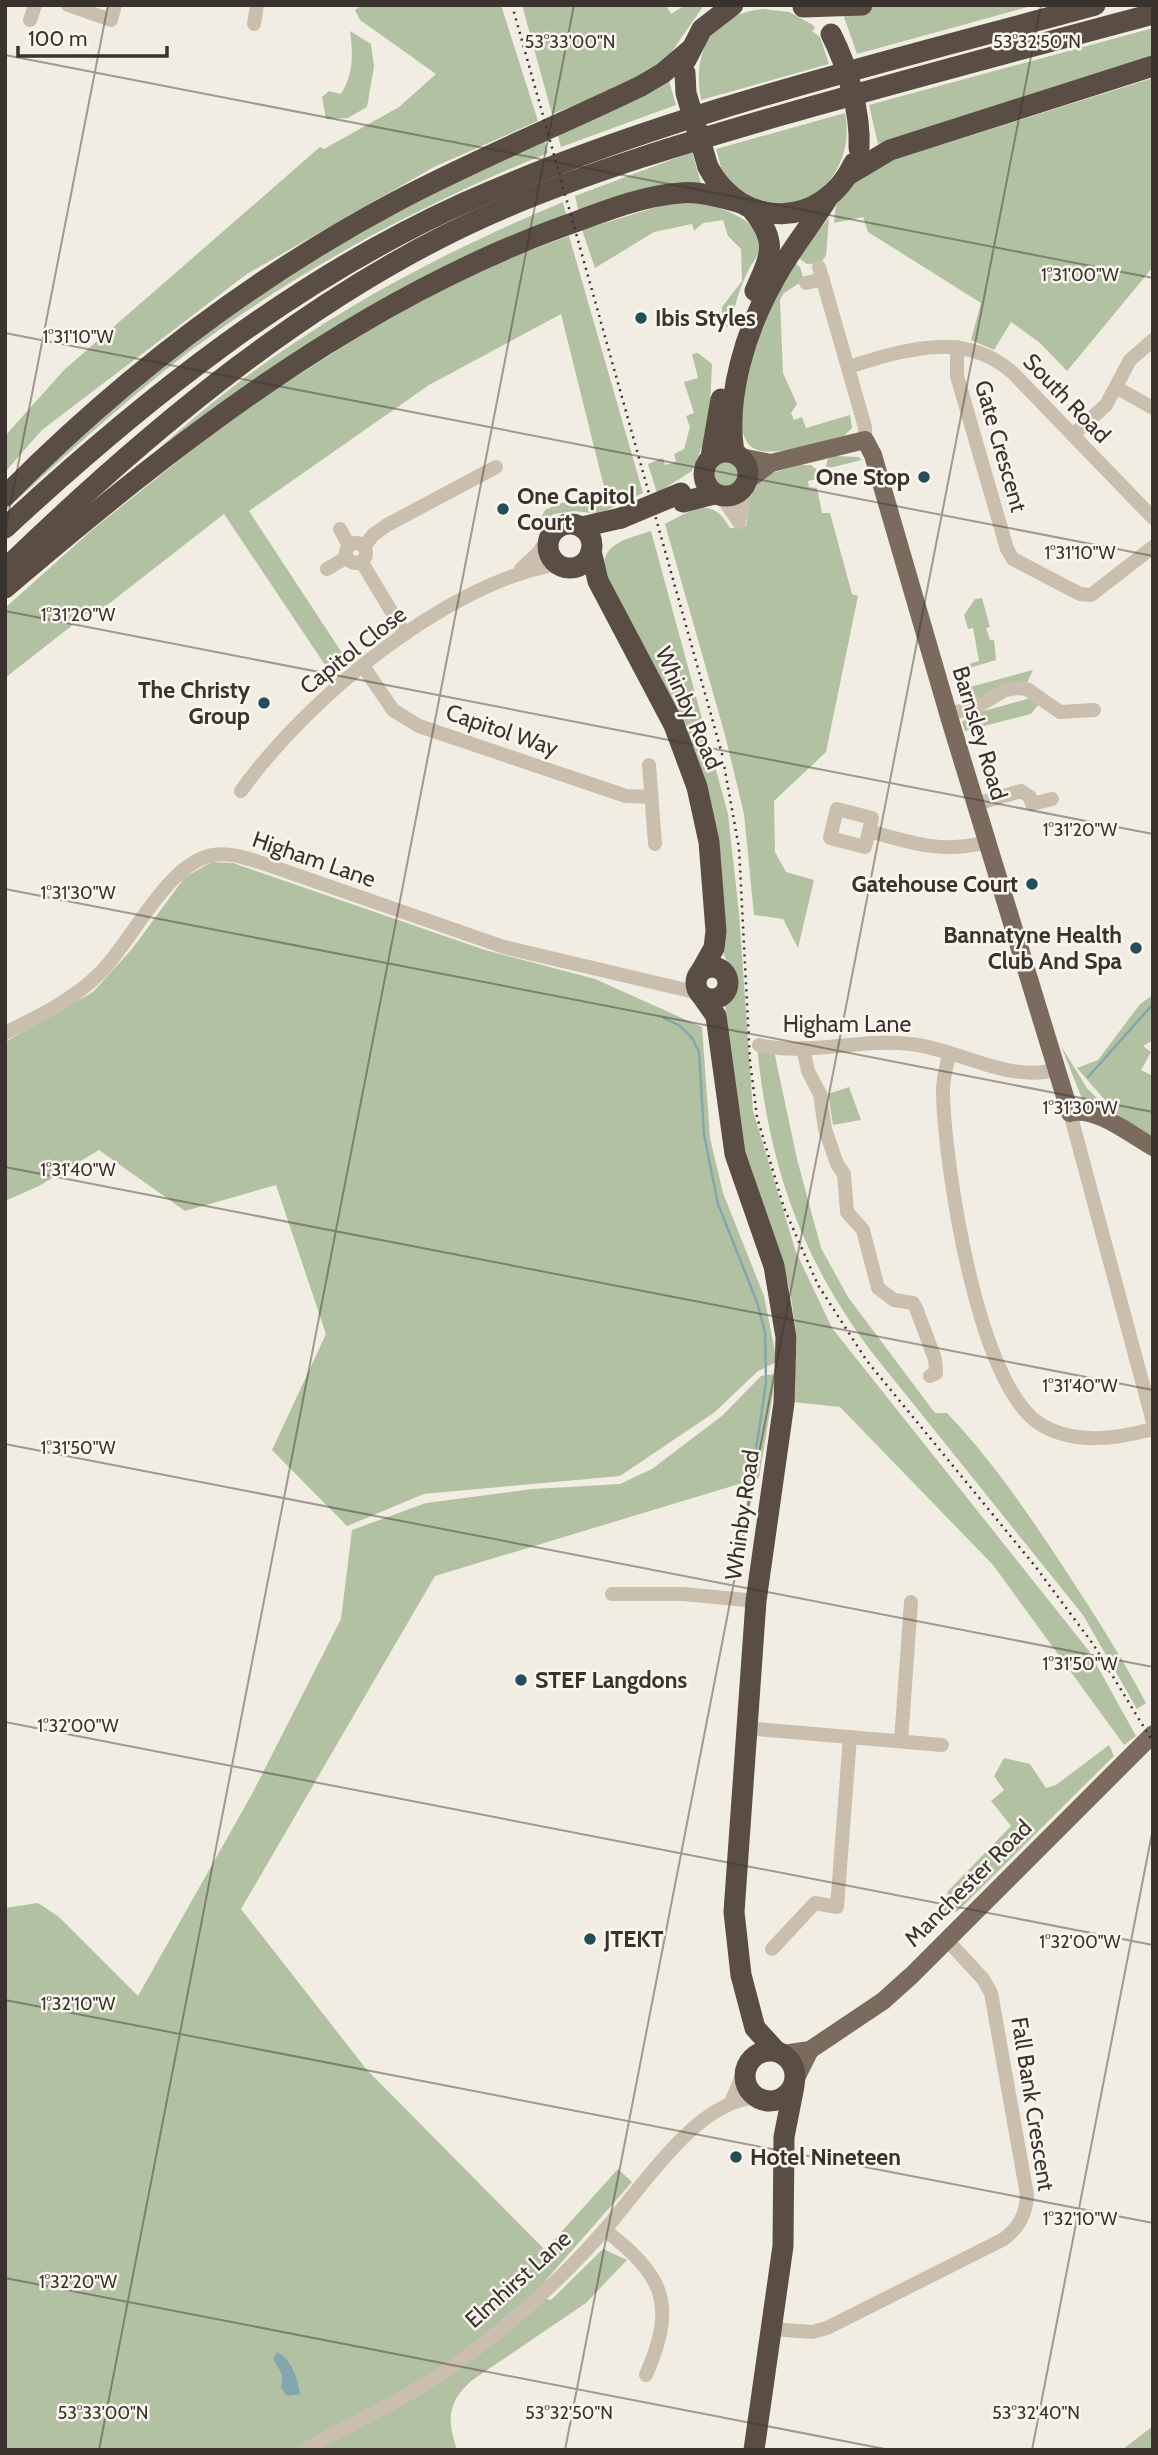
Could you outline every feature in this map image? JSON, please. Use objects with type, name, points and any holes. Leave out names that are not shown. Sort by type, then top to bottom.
[{"type":"highway","points":[[714,5],[690,50],[685,73],[686,93],[708,167],[718,183],[767,230],[770,254],[739,327],[719,410],[705,482],[718,495]]},
{"type":"highway","points":[[702,29],[733,5]]},
{"type":"highway","points":[[800,6],[862,5]]},
{"type":"highway","points":[[5,528],[83,456],[159,393],[240,332],[354,261],[464,203],[565,161],[659,127],[1095,5]]},
{"type":"highway","points":[[566,566],[587,561],[592,549],[623,523],[682,497],[734,495],[746,484],[748,468],[737,455],[733,402],[754,324],[772,283],[826,201],[848,175],[859,148],[858,119],[840,53],[831,34],[800,6]]},
{"type":"highway","points":[[5,569],[130,453],[242,363],[366,282],[503,209],[651,153],[1153,14]]},
{"type":"highway","points":[[5,496],[53,448],[128,382],[228,304],[332,237],[398,201],[641,86],[690,50]]},
{"type":"highway","points":[[848,175],[890,150],[1153,66]]},
{"type":"highway","points":[[5,588],[97,509],[225,413],[349,329],[432,283],[504,249],[639,201],[668,194],[694,193],[745,206],[799,212],[826,201]]},
{"type":"highway","points":[[682,497],[697,482],[708,462],[722,452],[737,455]]},
{"type":"highway","points":[[598,581],[566,566],[549,551],[551,534],[568,524],[582,527],[623,523]]},
{"type":"highway","points":[[582,527],[591,538],[592,549]]},
{"type":"highway","name":"Whinby Road","points":[[592,549],[598,581],[674,725],[697,787],[715,891],[714,948],[725,981],[716,1016]]},
{"type":"highway","name":"Whinby Road","points":[[714,948],[700,984],[716,1016],[735,1154],[774,1266],[786,1337],[784,1403],[756,1601],[734,1912],[741,1975],[754,2028],[747,2065]]},
{"type":"highway","points":[[715,967],[725,981],[716,999],[700,984],[715,967]]},
{"type":"highway","name":"Whinby Road","points":[[754,2028],[780,2053]]},
{"type":"highway","name":"Manchester Road","points":[[780,2053],[760,2053],[747,2065],[747,2087],[771,2110],[784,2137]]},
{"type":"highway","points":[[758,2099],[779,2101],[795,2082],[793,2065],[780,2053]]},
{"type":"highway","name":"Manchester Road","points":[[754,2450],[784,2226],[784,2137],[795,2082]]},
{"type":"main road","points":[[746,484],[771,463],[865,440]]},
{"type":"main road","name":"Barnsley Road","points":[[865,440],[873,455],[948,715],[1070,1113]]},
{"type":"main road","points":[[737,455],[771,463]]},
{"type":"main road","points":[[1070,1113],[1077,1111],[1094,1115],[1153,1147]]},
{"type":"main road","name":"Manchester Road","points":[[780,2053],[810,2050],[883,2001],[1151,1736]]},
{"type":"main road","name":"Manchester Road","points":[[795,2082],[810,2050]]},
{"type":"street","points":[[68,5],[111,20],[115,5]]},
{"type":"street","points":[[254,24],[257,5]]},
{"type":"street","name":"Barnsley Road","points":[[806,283],[821,273],[865,427],[865,440]]},
{"type":"street","points":[[1073,435],[1106,405],[1130,360],[1153,340]]},
{"type":"street","name":"South Road","points":[[848,367],[925,346],[957,348],[981,354],[1002,364],[1153,518]]},
{"type":"street","name":"Gate Crescent","points":[[957,348],[957,376],[1007,548],[1013,559],[1080,594],[1091,595],[1153,547]]},
{"type":"street","points":[[1117,388],[1153,408]]},
{"type":"street","points":[[327,569],[355,553],[387,525],[496,467]]},
{"type":"street","points":[[340,529],[405,634]]},
{"type":"street","name":"Capitol Close","points":[[241,791],[263,760],[296,724],[363,666],[405,634],[517,573],[539,552],[551,534]]},
{"type":"street","name":"Capitol Close","points":[[517,573],[566,566]]},
{"type":"street","name":"Capitol Way","points":[[363,666],[393,710],[419,726],[626,796],[651,797]]},
{"type":"street","points":[[948,715],[981,705],[1005,691],[1017,688],[1027,689],[1060,712],[1094,710]]},
{"type":"street","points":[[649,765],[655,844]]},
{"type":"street","points":[[976,804],[1021,792],[1030,797],[1032,804],[1052,799]]},
{"type":"street","points":[[869,831],[939,849],[958,849],[987,842]]},
{"type":"street","name":"Higham Lane","points":[[5,1033],[46,1012],[83,988],[124,946],[178,872],[213,855],[230,855],[265,864],[504,947],[669,983],[700,984]]},
{"type":"street","name":"Higham Lane","points":[[759,1045],[783,1049],[897,1043],[949,1053],[1021,1073],[1058,1069]]},
{"type":"street","points":[[803,1048],[808,1071],[820,1094],[825,1129],[837,1164],[844,1174],[847,1212],[863,1230],[878,1288],[894,1300],[913,1303],[916,1308],[935,1359],[936,1373],[930,1376]]},
{"type":"street","points":[[949,1053],[943,1094],[957,1224],[979,1309],[1010,1385],[1022,1407],[1037,1423],[1060,1434],[1103,1438],[1153,1429]]},
{"type":"street","points":[[1070,1113],[1153,1423]]},
{"type":"street","points":[[612,1594],[684,1594],[756,1601]]},
{"type":"street","points":[[901,1741],[911,1602]]},
{"type":"street","points":[[745,1728],[942,1745]]},
{"type":"street","points":[[772,1949],[815,1903],[836,1907],[850,1737]]},
{"type":"street","name":"Fall Bank Crescent","points":[[771,2329],[812,2332],[827,2329],[1004,2239],[1014,2231],[1023,2216],[1027,2195],[991,1993],[983,1979],[947,1940]]},
{"type":"street","name":"Elmhirst Lane","points":[[304,2450],[452,2367],[547,2290],[605,2230],[679,2141],[731,2102],[747,2065]]},
{"type":"street","name":"Elmhirst Lane","points":[[731,2102],[758,2099]]},
{"type":"street","points":[[605,2230],[629,2249],[652,2275],[661,2294],[664,2320],[658,2348],[646,2375]]},
{"type":"green space","points":[[362,5],[501,5],[538,121],[434,167],[247,274],[42,430],[5,472],[5,436],[64,370],[320,147],[324,149],[399,107],[436,74],[360,20],[355,10]]},
{"type":"green space","points":[[522,5],[666,5],[671,14],[685,5],[704,5],[664,63],[603,94],[552,114]]},
{"type":"green space","points":[[879,5],[1035,5],[857,54],[843,14]]},
{"type":"green space","points":[[763,9],[789,12],[813,25],[815,28],[812,31],[820,37],[829,64],[701,100],[700,66],[709,38],[718,27],[730,19],[745,12]]},
{"type":"green space","points":[[1153,28],[1153,59],[878,144],[869,105]]},
{"type":"green space","points":[[350,31],[371,44],[374,67],[367,107],[348,118],[326,119],[322,97],[329,91],[341,94],[348,79],[352,56]]},
{"type":"green space","points":[[668,77],[676,105],[561,147],[557,132]]},
{"type":"green space","points":[[1153,78],[1153,267],[1067,371],[1040,343],[1011,322],[994,350],[971,340],[981,303],[868,232],[863,217],[834,223],[836,203],[859,174],[884,159],[944,144]]},
{"type":"green space","points":[[845,113],[847,135],[843,156],[834,175],[820,190],[804,200],[785,205],[765,203],[735,187],[725,177],[716,149]]},
{"type":"green space","points":[[544,138],[548,153],[401,220],[306,273],[216,332],[130,399],[5,511],[5,505],[45,466],[129,392],[172,356],[263,290],[358,231]]},
{"type":"green space","points":[[692,152],[701,183],[579,213],[575,196]]},
{"type":"green space","points":[[679,200],[730,212],[752,227],[758,237],[759,250],[740,290],[731,326],[714,328],[722,319],[722,307],[742,281],[741,249],[728,236],[723,220],[703,223],[694,231],[692,224],[654,232],[595,268],[582,230]]},
{"type":"green space","points":[[563,202],[567,218],[411,288],[104,497],[209,405],[304,336],[430,263]]},
{"type":"green space","points":[[829,218],[826,256],[820,263],[807,264],[797,257]]},
{"type":"green space","points":[[569,236],[643,493],[599,514],[574,511],[554,514],[536,529],[545,510],[561,503],[606,495],[561,314],[429,385],[249,511],[346,659],[329,671],[224,514],[97,613],[93,609],[5,678],[5,608],[92,530],[233,417],[366,332],[482,268]]},
{"type":"green space","points":[[793,262],[800,267],[804,280],[784,293],[780,300],[783,373],[797,404],[791,413],[794,420],[802,417],[806,428],[850,415],[852,428],[844,436],[812,445],[763,451],[755,449],[746,441],[742,427],[741,410],[747,371],[762,324]]},
{"type":"green space","points":[[698,353],[712,364],[709,430],[692,471],[657,493],[648,464],[663,458],[665,465],[676,462],[674,454],[684,449],[690,427],[686,416],[694,413],[684,382],[698,378],[692,354]]},
{"type":"green space","points":[[835,456],[858,457],[862,460],[825,469],[828,459]]},
{"type":"green space","points":[[726,460],[736,464],[740,474],[736,484],[726,488],[716,484],[712,474],[716,464]]},
{"type":"green space","points":[[800,465],[811,465],[816,469],[818,479],[808,481],[809,487],[817,488],[822,513],[830,513],[852,594],[858,596],[826,752],[774,801],[775,852],[786,872],[814,880],[798,948],[783,919],[754,915],[744,814],[725,735],[665,524],[692,510],[708,508],[723,517],[730,528],[746,526],[750,497],[764,475]]},
{"type":"green space","points":[[651,531],[728,814],[739,913],[753,1111],[796,1252],[832,1328],[1089,1651],[1136,1736],[1124,1745],[993,1565],[840,1407],[793,1402],[797,1338],[790,1291],[777,1244],[748,1172],[735,1104],[725,1006],[733,988],[733,970],[724,956],[717,857],[710,807],[697,760],[677,712],[604,573],[606,555],[611,549],[625,540]]},
{"type":"green space","points":[[982,598],[990,627],[986,628],[990,640],[994,640],[996,660],[966,669],[965,665],[979,661],[973,628],[968,629],[964,615],[975,599]]},
{"type":"green space","points":[[1033,670],[1027,683],[1004,684],[980,698],[963,701],[959,690]]},
{"type":"green space","points":[[1031,698],[1039,704],[1031,714],[965,731],[962,722],[969,715]]},
{"type":"green space","points":[[212,862],[233,863],[485,950],[595,979],[702,1027],[710,1138],[723,1193],[764,1296],[777,1362],[758,1371],[715,1412],[620,1476],[424,1494],[347,1526],[272,1450],[326,1334],[276,1185],[185,1211],[99,1150],[39,1186],[5,1201],[5,1042],[93,992],[132,949],[185,877]]},
{"type":"green space","points":[[1153,995],[1153,1040],[1143,1046],[1151,1052],[1141,1070],[1153,1076],[1153,1139],[1117,1114],[1077,1068],[1098,1060],[1140,1004]]},
{"type":"green space","points":[[757,1046],[774,1051],[797,1159],[821,1248],[848,1297],[935,1413],[947,1413],[980,1450],[1024,1509],[1127,1669],[1146,1703],[1137,1709],[1083,1615],[874,1355],[827,1283],[808,1247],[780,1171],[762,1090]]},
{"type":"green space","points":[[1061,1046],[1087,1088],[1117,1119],[1083,1101]]},
{"type":"green space","points":[[849,1087],[861,1120],[833,1125],[828,1094]]},
{"type":"green space","points":[[776,1374],[759,1478],[435,1576],[241,1909],[367,2070],[545,2250],[618,2169],[632,2182],[532,2296],[551,2300],[603,2249],[627,2260],[586,2303],[463,2389],[451,2412],[457,2450],[5,2450],[5,1908],[38,1903],[59,1917],[138,1996],[252,1794],[341,1619],[352,1530],[426,1503],[533,1489],[620,1484],[652,1469],[723,1415],[761,1376]]},
{"type":"green space","points":[[1109,1745],[1114,1756],[958,1911],[943,1914],[948,1891],[1011,1826],[991,1801],[1004,1790],[994,1776],[1004,1758],[1030,1764],[1046,1788],[1056,1785]]},
{"type":"green space","points":[[1153,2426],[1153,2450],[1122,2450]]},
{"type":"water","points":[[277,2352],[293,2370],[300,2394],[287,2396],[281,2388],[282,2375],[273,2358]]},
{"type":"waterway","points":[[1088,1077],[1153,1004]]},
{"type":"waterway","points":[[664,1018],[680,1026],[692,1038],[699,1052],[704,1135],[718,1204],[757,1302],[765,1332],[766,1383],[741,1549]]},
{"type":"railway","points":[[512,5],[722,754],[739,848],[750,1061],[757,1117],[784,1208],[818,1285],[867,1361],[1035,1566],[1093,1644],[1153,1742]]},
{"type":"place","name":"Ibis Styles","points":[[641,318]]},
{"type":"place","name":"One Stop","points":[[924,477]]},
{"type":"place","name":"One Capitol Court","points":[[503,509]]},
{"type":"place","name":"The Christy Group","points":[[264,703]]},
{"type":"place","name":"Gatehouse Court","points":[[1032,884]]},
{"type":"place","name":"Bannatyne Health Club And Spa","points":[[1136,948]]},
{"type":"place","name":"STEF Langdons","points":[[521,1680]]},
{"type":"place","name":"JTEKT","points":[[590,1939]]},
{"type":"place","name":"Hotel Nineteen","points":[[736,2157]]}]
